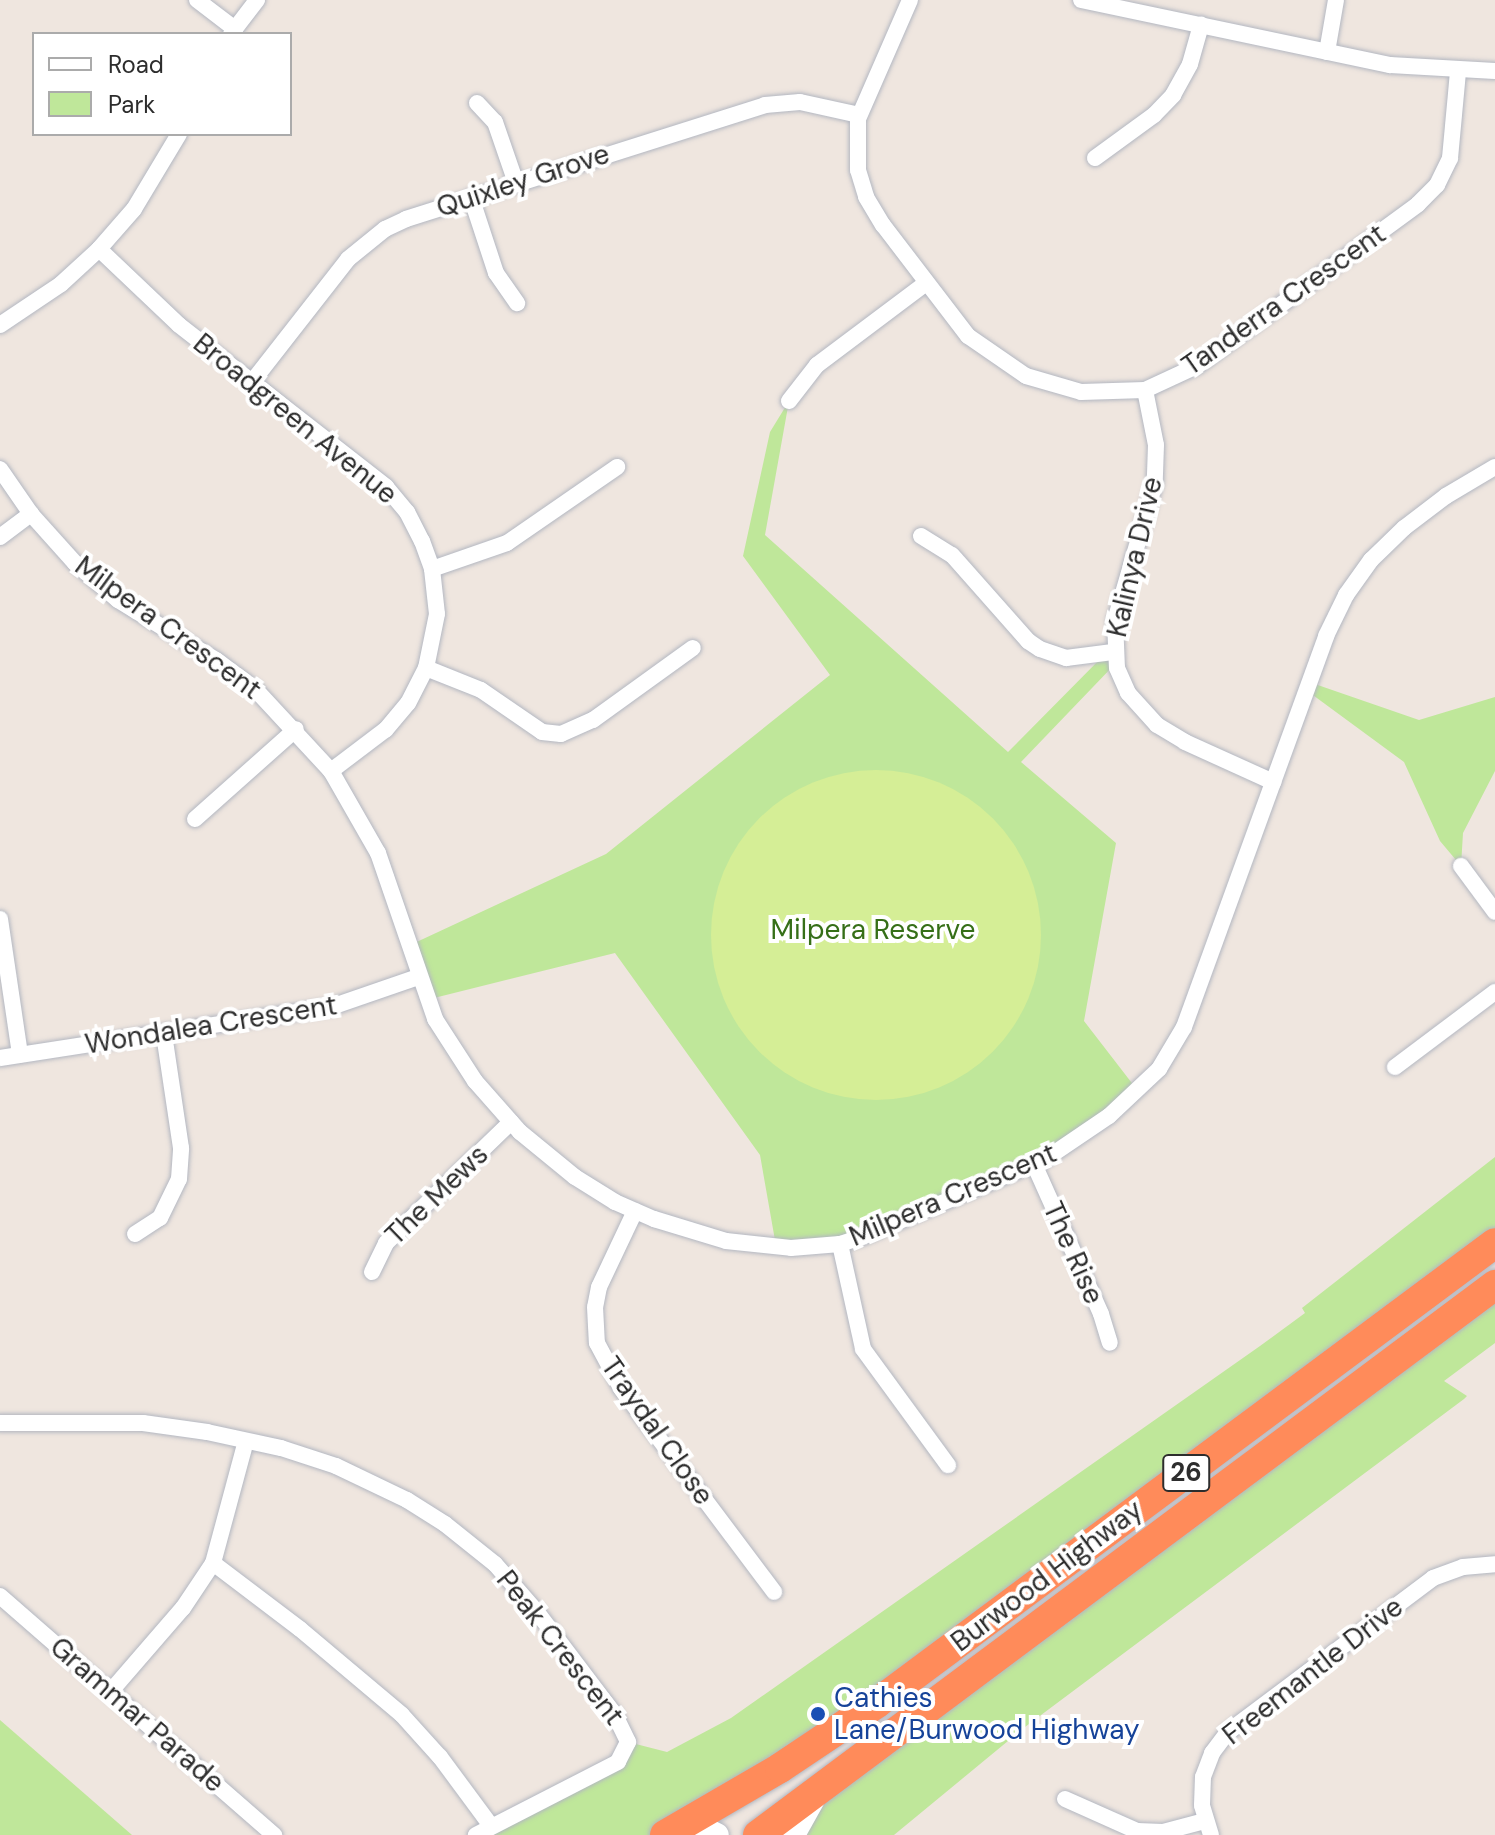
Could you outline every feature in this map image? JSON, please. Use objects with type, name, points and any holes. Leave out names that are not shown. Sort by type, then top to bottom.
[{"type":"highway","name":"Burwood Highway","points":[[684,1830],[877,1703],[1495,1243]]},
{"type":"highway","name":"Burwood Highway","points":[[758,1835],[1495,1285]]},
{"type":"highway","points":[[877,1703],[902,1728]]},
{"type":"street","points":[[197,0],[233,31],[257,0]]},
{"type":"street","name":"Tanderra Crescent","points":[[910,0],[859,115],[856,153],[866,197],[925,284],[968,336],[1026,376],[1081,392],[1145,390],[1211,357],[1428,194],[1446,171],[1453,146],[1458,72]]},
{"type":"street","points":[[1081,0],[1390,65],[1458,72],[1495,71]]},
{"type":"street","points":[[1327,52],[1336,0]]},
{"type":"street","points":[[1095,158],[1154,115],[1173,95],[1190,64],[1201,25]]},
{"type":"street","name":"Quixley Grove","points":[[252,382],[333,277],[367,243],[406,219],[765,105],[800,102],[859,115]]},
{"type":"street","points":[[477,103],[495,122],[516,183]]},
{"type":"street","points":[[0,325],[61,284],[99,249],[134,209],[178,136]]},
{"type":"street","points":[[471,197],[496,273],[517,303]]},
{"type":"street","name":"Broadgreen Avenue","points":[[99,249],[172,319],[386,487],[416,526],[432,569],[437,614],[435,638],[426,668],[408,703],[385,730],[331,771]]},
{"type":"street","points":[[789,401],[817,365],[925,284]]},
{"type":"street","name":"Kalinya Drive","points":[[1145,390],[1156,445],[1155,483],[1118,606],[1113,652],[1128,693],[1157,725],[1185,742],[1273,782]]},
{"type":"street","points":[[432,569],[507,543],[617,467]]},
{"type":"street","name":"Milpera Crescent","points":[[0,469],[31,514],[95,581],[137,612],[238,675],[296,729],[331,771],[378,853],[418,977],[446,1039],[475,1081],[511,1122],[552,1161],[635,1211],[690,1232],[747,1244],[791,1248],[840,1244],[1034,1164],[1063,1149],[1109,1116],[1145,1084],[1173,1050],[1188,1017],[1326,636],[1358,576],[1404,528],[1446,496],[1495,467]]},
{"type":"street","points":[[0,537],[31,514]]},
{"type":"street","points":[[921,536],[952,555],[1028,641],[1040,649],[1066,658],[1113,652]]},
{"type":"street","points":[[426,668],[481,690],[542,732],[561,734],[593,720],[693,648]]},
{"type":"street","points":[[195,819],[296,729]]},
{"type":"street","points":[[1461,866],[1495,912]]},
{"type":"street","points":[[0,919],[20,1055]]},
{"type":"street","name":"Wondalea Crescent","points":[[0,1058],[334,1006],[418,977]]},
{"type":"street","points":[[1395,1067],[1495,992]]},
{"type":"street","points":[[135,1234],[160,1218],[179,1179],[181,1148],[164,1034]]},
{"type":"street","name":"The Mews","points":[[372,1272],[386,1243],[511,1122]]},
{"type":"street","name":"The Rise","points":[[1034,1164],[1101,1314],[1110,1343]]},
{"type":"street","name":"Traydal Close","points":[[635,1211],[599,1287],[595,1307],[597,1343],[621,1388],[774,1592]]},
{"type":"street","points":[[840,1244],[863,1349],[948,1465]]},
{"type":"street","name":"Peak Crescent","points":[[0,1423],[116,1421],[176,1427],[246,1441],[301,1455],[373,1482],[464,1538],[522,1593],[622,1724],[628,1746],[618,1762],[483,1830]]},
{"type":"street","points":[[111,1691],[183,1608],[213,1563],[246,1441]]},
{"type":"street","points":[[213,1563],[289,1620],[402,1715],[440,1757],[483,1830]]},
{"type":"street","name":"Freemantle Drive","points":[[1208,1828],[1203,1777],[1212,1753],[1228,1732],[1433,1578],[1463,1567],[1495,1564]]},
{"type":"street","name":"Grammar Parade","points":[[0,1596],[274,1835]]},
{"type":"street","points":[[793,1835],[818,1790]]},
{"type":"street","points":[[1065,1799],[1137,1831],[1208,1828]]},
{"type":"street","points":[[684,1830],[717,1835]]},
{"type":"green space","name":"Milpera Reserve","points":[[789,401],[765,535],[1008,752],[1105,654],[1116,663],[1021,762],[1116,843],[1084,1021],[1138,1091],[1090,1132],[862,1237],[776,1246],[760,1155],[615,953],[426,1000],[408,946],[606,854],[830,675],[743,556],[770,432]]},
{"type":"green space","points":[[1309,682],[1419,720],[1495,697],[1495,771],[1463,833],[1461,866],[1440,841],[1404,762],[1306,690]]},
{"type":"green space","points":[[860,770],[892,770],[924,777],[954,789],[981,807],[1004,830],[1029,872],[1038,903],[1041,935],[1038,967],[1022,1013],[1004,1040],[981,1063],[954,1081],[924,1093],[892,1100],[860,1100],[828,1093],[798,1081],[771,1063],[748,1040],[730,1013],[718,983],[711,951],[711,919],[718,887],[730,857],[748,830],[771,807],[798,789],[828,777]]},
{"type":"green space","points":[[1495,1157],[1495,1243],[941,1655],[665,1835],[476,1835],[616,1762],[628,1742],[667,1752],[731,1718],[1305,1313],[1302,1308]]},
{"type":"green space","points":[[1495,1285],[1495,1343],[1444,1381],[1467,1396],[1464,1399],[1025,1727],[894,1835],[793,1835],[817,1791]]},
{"type":"green space","points":[[0,1720],[132,1835],[0,1835]]},
{"type":"place","name":"Cathies Lane/Burwood Highway","points":[[818,1714]]}]
